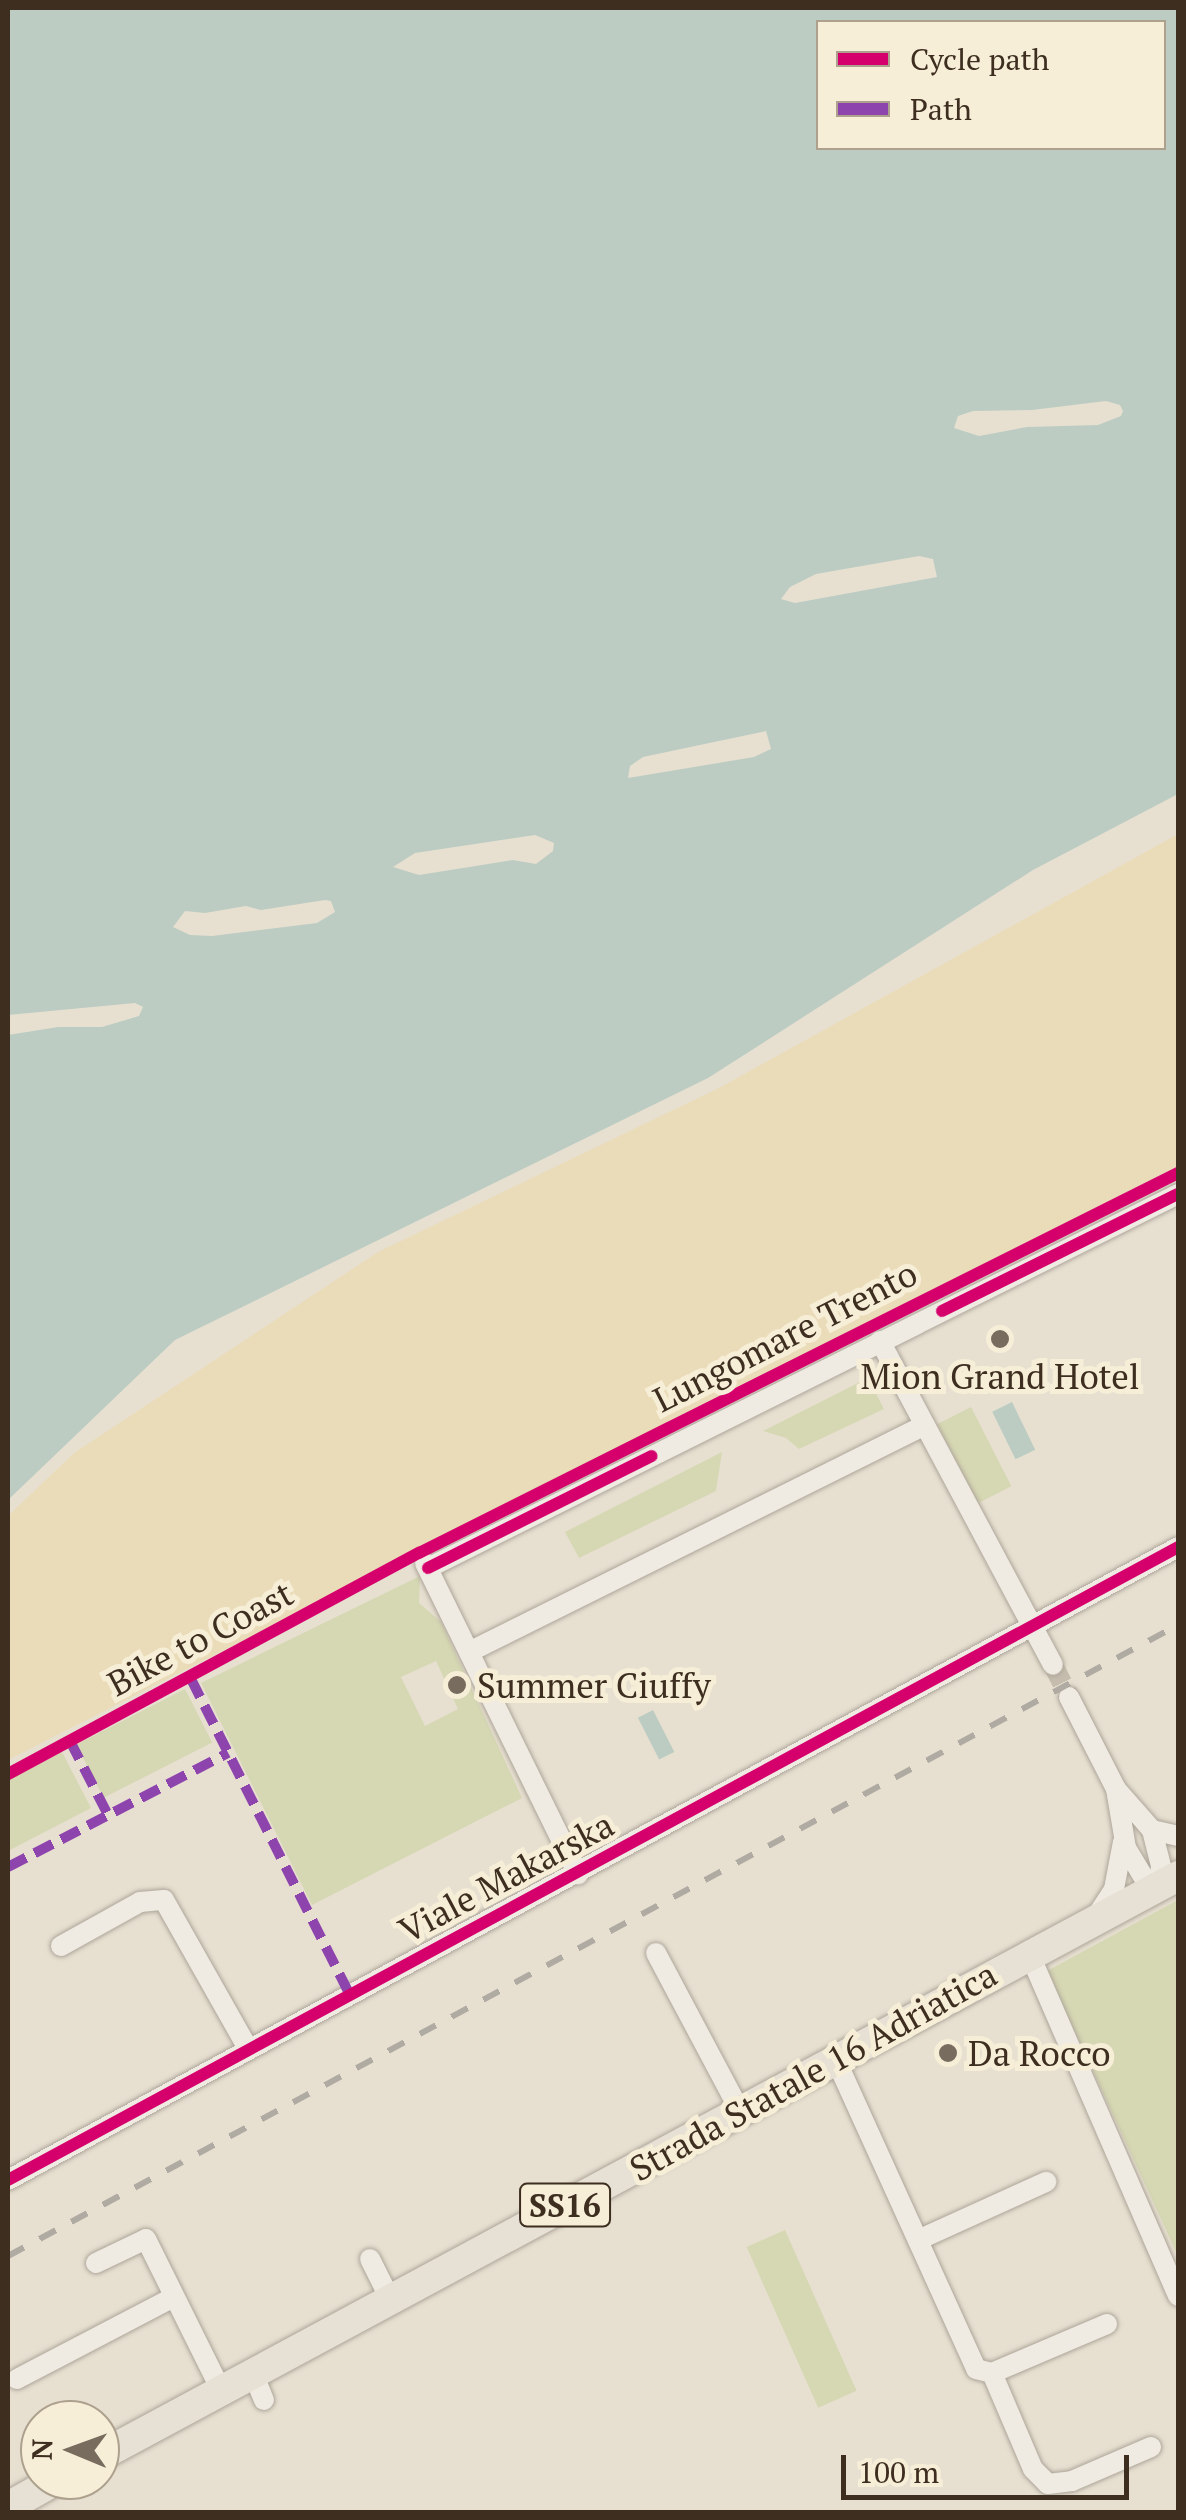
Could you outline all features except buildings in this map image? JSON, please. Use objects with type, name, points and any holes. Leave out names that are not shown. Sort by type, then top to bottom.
[{"type":"main road","name":"Strada Statale 16 Adriatica","points":[[120,2445],[222,2390],[258,2386],[391,2301],[1029,1953],[1168,1882]]},
{"type":"street","name":"Lungomare Trento","points":[[427,1566],[1178,1194]]},
{"type":"street","points":[[880,1341],[1053,1665]]},
{"type":"street","points":[[469,1652],[925,1425]]},
{"type":"street","name":"Viale Makarska","points":[[8,2180],[1178,1547]]},
{"type":"street","name":"Viale Makarska","points":[[427,1566],[578,1874]]},
{"type":"street","points":[[1069,1696],[1116,1789],[1152,1830],[1162,1873],[1168,1882]]},
{"type":"street","points":[[1116,1789],[1124,1840],[1139,1872],[1168,1882]]},
{"type":"street","points":[[1152,1830],[1178,1836]]},
{"type":"street","points":[[1091,1924],[1109,1900],[1124,1840]]},
{"type":"street","points":[[61,1946],[140,1902],[164,1900],[249,2050]]},
{"type":"street","points":[[656,1953],[740,2111]]},
{"type":"street","points":[[1029,1953],[1178,2296]]},
{"type":"street","points":[[836,2060],[976,2369],[988,2374],[1034,2469],[1048,2484],[1072,2481],[1151,2447]]},
{"type":"street","points":[[918,2240],[1046,2182]]},
{"type":"street","points":[[96,2263],[146,2240],[222,2390]]},
{"type":"street","points":[[370,2259],[391,2301]]},
{"type":"street","points":[[17,2379],[174,2297]]},
{"type":"street","points":[[988,2374],[1107,2324]]},
{"type":"green space","points":[[868,1378],[884,1409],[799,1449],[786,1438],[763,1431]]},
{"type":"green space","points":[[971,1407],[1011,1486],[978,1504],[937,1424]]},
{"type":"green space","points":[[722,1452],[716,1491],[579,1558],[565,1532]]},
{"type":"green space","points":[[420,1576],[419,1603],[441,1622],[522,1798],[312,1905],[201,1683]],"holes":[[[436,1661],[458,1709],[425,1726],[401,1677]]]},
{"type":"green space","points":[[185,1689],[212,1742],[104,1798],[76,1744]]},
{"type":"green space","points":[[62,1752],[91,1808],[8,1851],[8,1780]]},
{"type":"green space","points":[[1178,1900],[1178,2256],[1047,1971]]},
{"type":"green space","points":[[785,2230],[857,2391],[818,2408],[747,2247]]},
{"type":"sand","points":[[1178,834],[1178,1166],[8,1760],[8,1516],[74,1453],[378,1252],[719,1088]]},
{"type":"shaded area","points":[[8,8],[1178,8],[1178,794],[1033,870],[708,1078],[175,1340],[8,1500]]},
{"type":"shaded area","points":[[1012,1402],[1035,1450],[1015,1459],[992,1412]]},
{"type":"shaded area","points":[[653,1710],[674,1752],[659,1760],[638,1718]]},
{"type":"pier","points":[[1106,401],[1120,405],[1123,411],[1121,416],[1098,425],[1027,427],[979,436],[954,428],[958,416],[973,411],[1032,410]]},
{"type":"pier","points":[[919,556],[933,559],[937,577],[795,603],[781,599],[790,587],[816,574]]},
{"type":"pier","points":[[766,731],[771,749],[754,757],[628,778],[630,766],[643,757]]},
{"type":"pier","points":[[535,835],[554,843],[553,851],[536,864],[513,860],[419,875],[393,867],[415,853]]},
{"type":"pier","points":[[331,901],[335,912],[317,923],[212,936],[190,935],[173,927],[185,911],[205,913],[246,906],[261,910]]},
{"type":"pier","points":[[135,1003],[143,1007],[139,1016],[102,1027],[58,1027],[8,1035],[8,1015]]},
{"type":"tunnel","points":[[1053,1665],[1069,1697]]},
{"type":"railway","points":[[8,2256],[1178,1625]]},
{"type":"marked path","points":[[191,1679],[350,1995]]},
{"type":"marked path","points":[[70,1741],[108,1815]]},
{"type":"marked path","points":[[8,1867],[228,1753]]},
{"type":"cycle path","name":"Bike to Coast","points":[[8,1774],[419,1553],[1178,1173]]},
{"type":"cycle path","points":[[942,1311],[1178,1194]]},
{"type":"cycle path","points":[[428,1568],[652,1456]]},
{"type":"cycle path","points":[[8,2180],[1178,1547]]},
{"type":"place","name":"Mion Grand Hotel","points":[[1000,1339]]},
{"type":"place","name":"Summer Ciuffy","points":[[457,1685]]},
{"type":"place","name":"Da Rocco","points":[[948,2053]]}]
